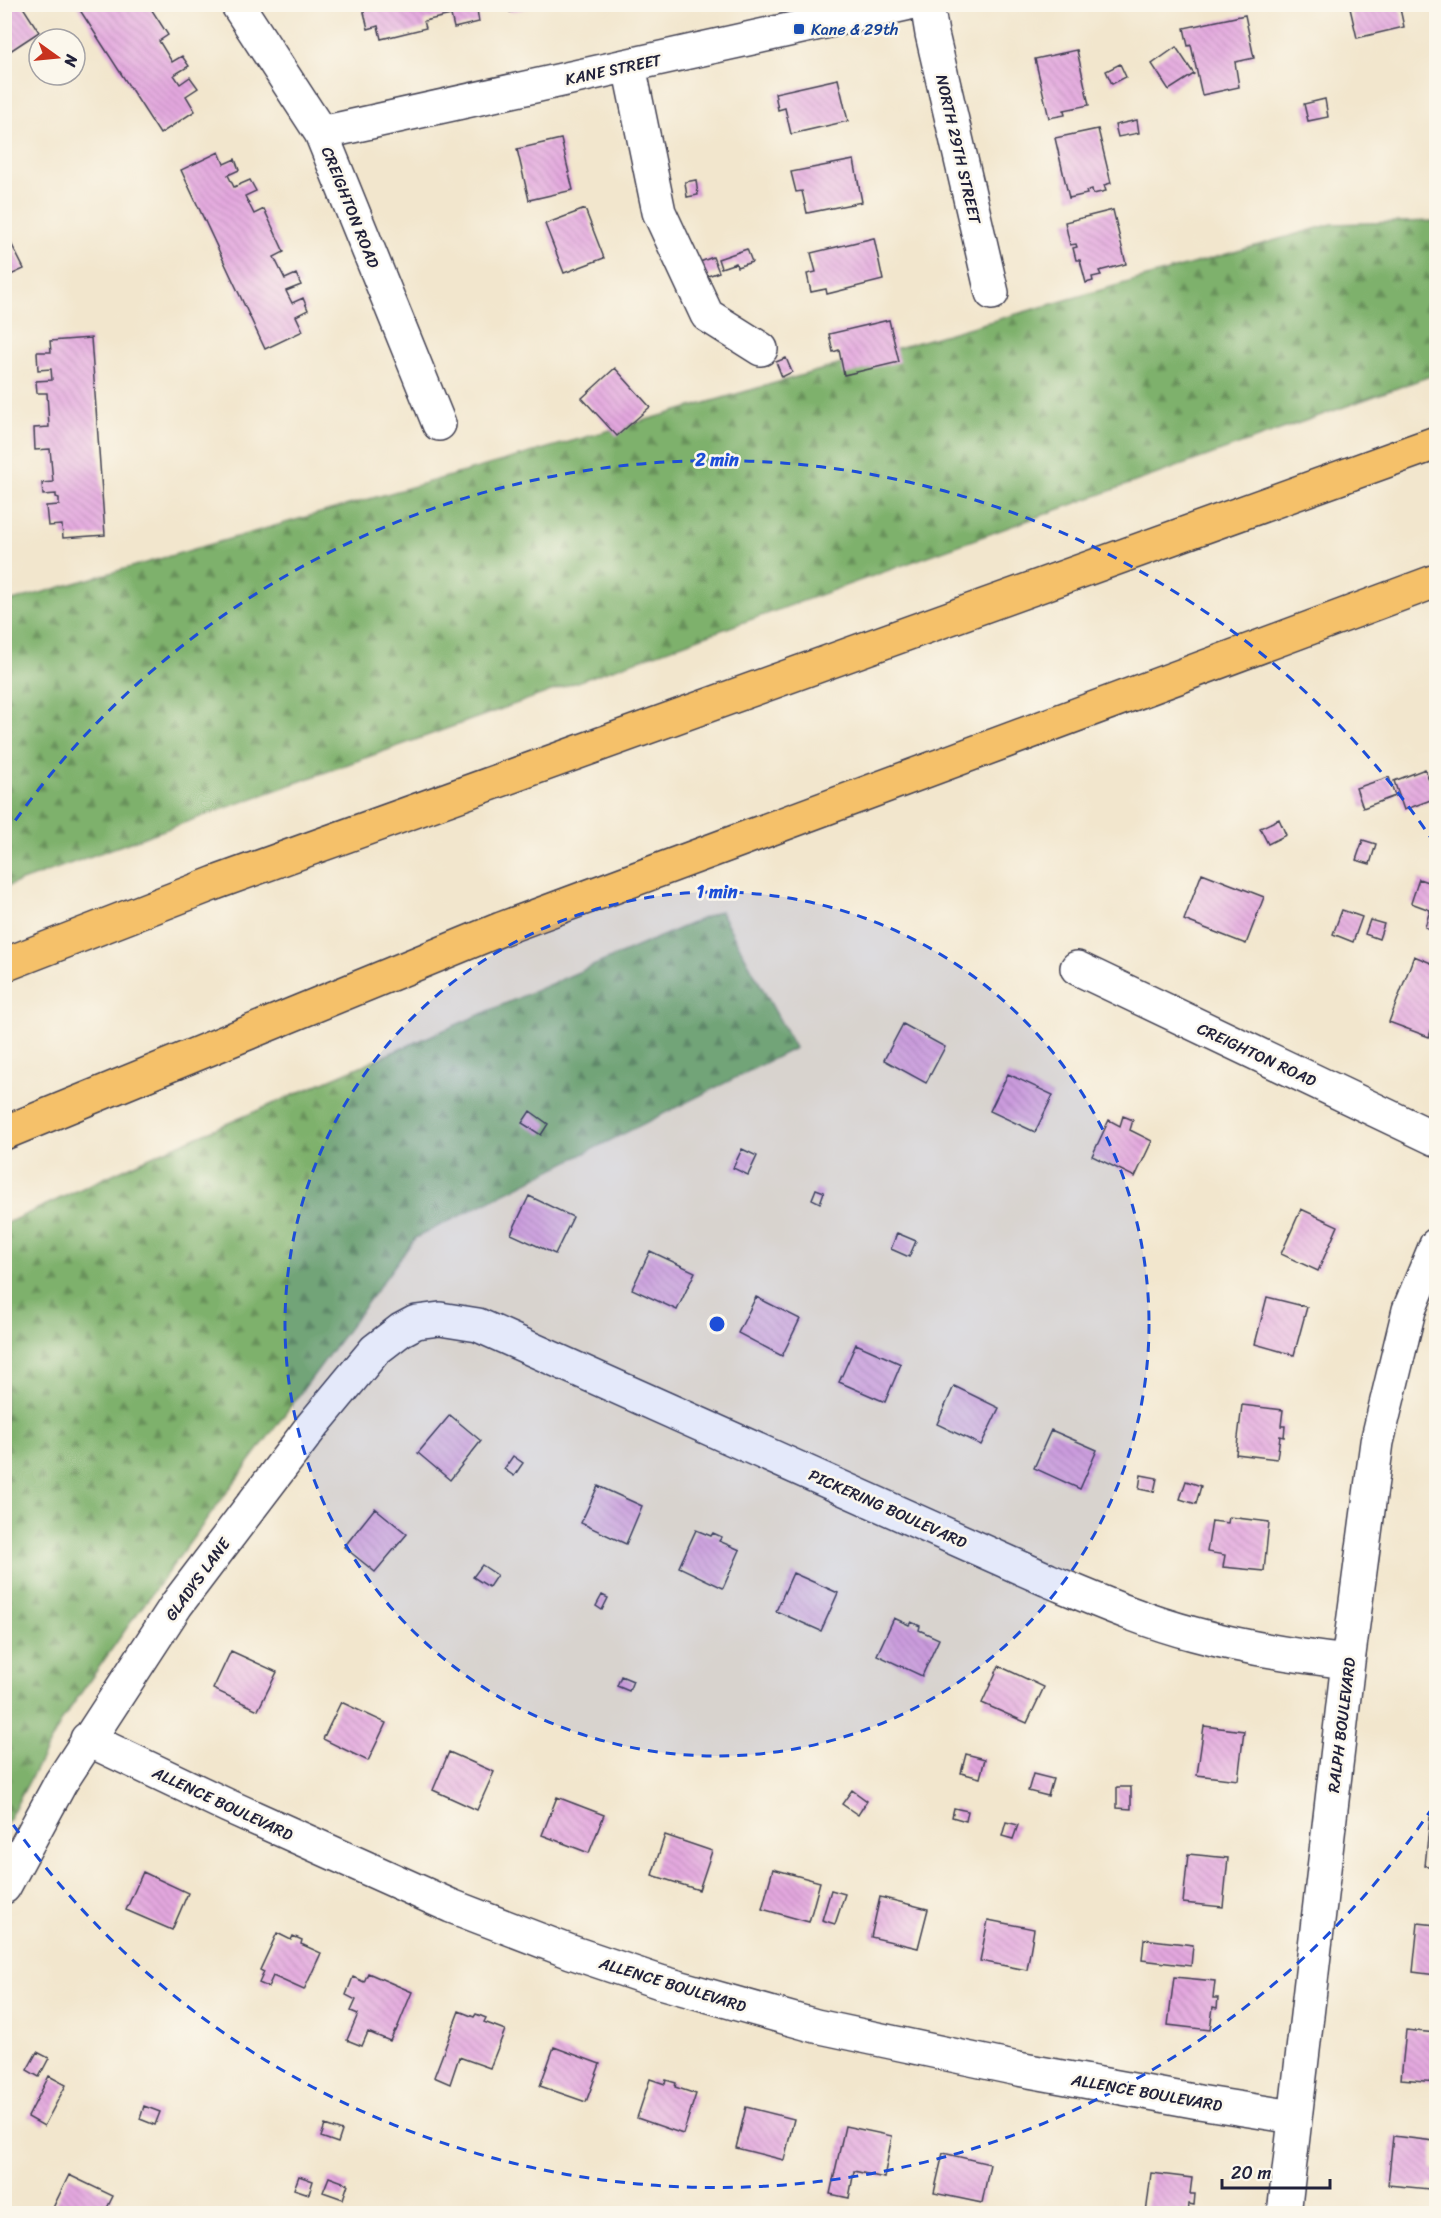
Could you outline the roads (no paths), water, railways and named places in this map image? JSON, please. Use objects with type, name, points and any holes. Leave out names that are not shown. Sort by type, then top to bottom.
[{"type":"highway","points":[[4,965],[215,883],[1437,443]]},
{"type":"highway","points":[[4,1134],[501,929],[1437,581]]},
{"type":"street","name":"CREIGHTON ROAD","points":[[237,4],[321,133],[439,424]]},
{"type":"street","name":"KANE STREET","points":[[321,133],[906,4]]},
{"type":"street","name":"NORTH 29TH STREET","points":[[927,4],[992,293]]},
{"type":"street","points":[[629,66],[659,212],[707,315],[761,350]]},
{"type":"street","name":"CREIGHTON ROAD","points":[[1077,968],[1437,1139]]},
{"type":"street","name":"RALPH BOULEVARD","points":[[1284,2214],[1348,1662],[1377,1442],[1409,1310],[1437,1245]]},
{"type":"street","name":"PICKERING BOULEVARD","points":[[440,1319],[478,1324],[1048,1580],[1127,1612],[1194,1634],[1269,1652],[1348,1662]]},
{"type":"street","name":"GLADYS LANE","points":[[4,1887],[87,1739],[177,1604],[312,1426],[375,1350],[401,1330],[416,1322],[440,1319]]},
{"type":"street","name":"ALLENCE BOULEVARD","points":[[87,1739],[228,1806],[451,1906],[571,1952],[660,1982],[731,2004],[828,2028],[1018,2069],[1294,2117]]},
{"type":"place","name":"Kane & 29th","points":[[799,29]]}]
